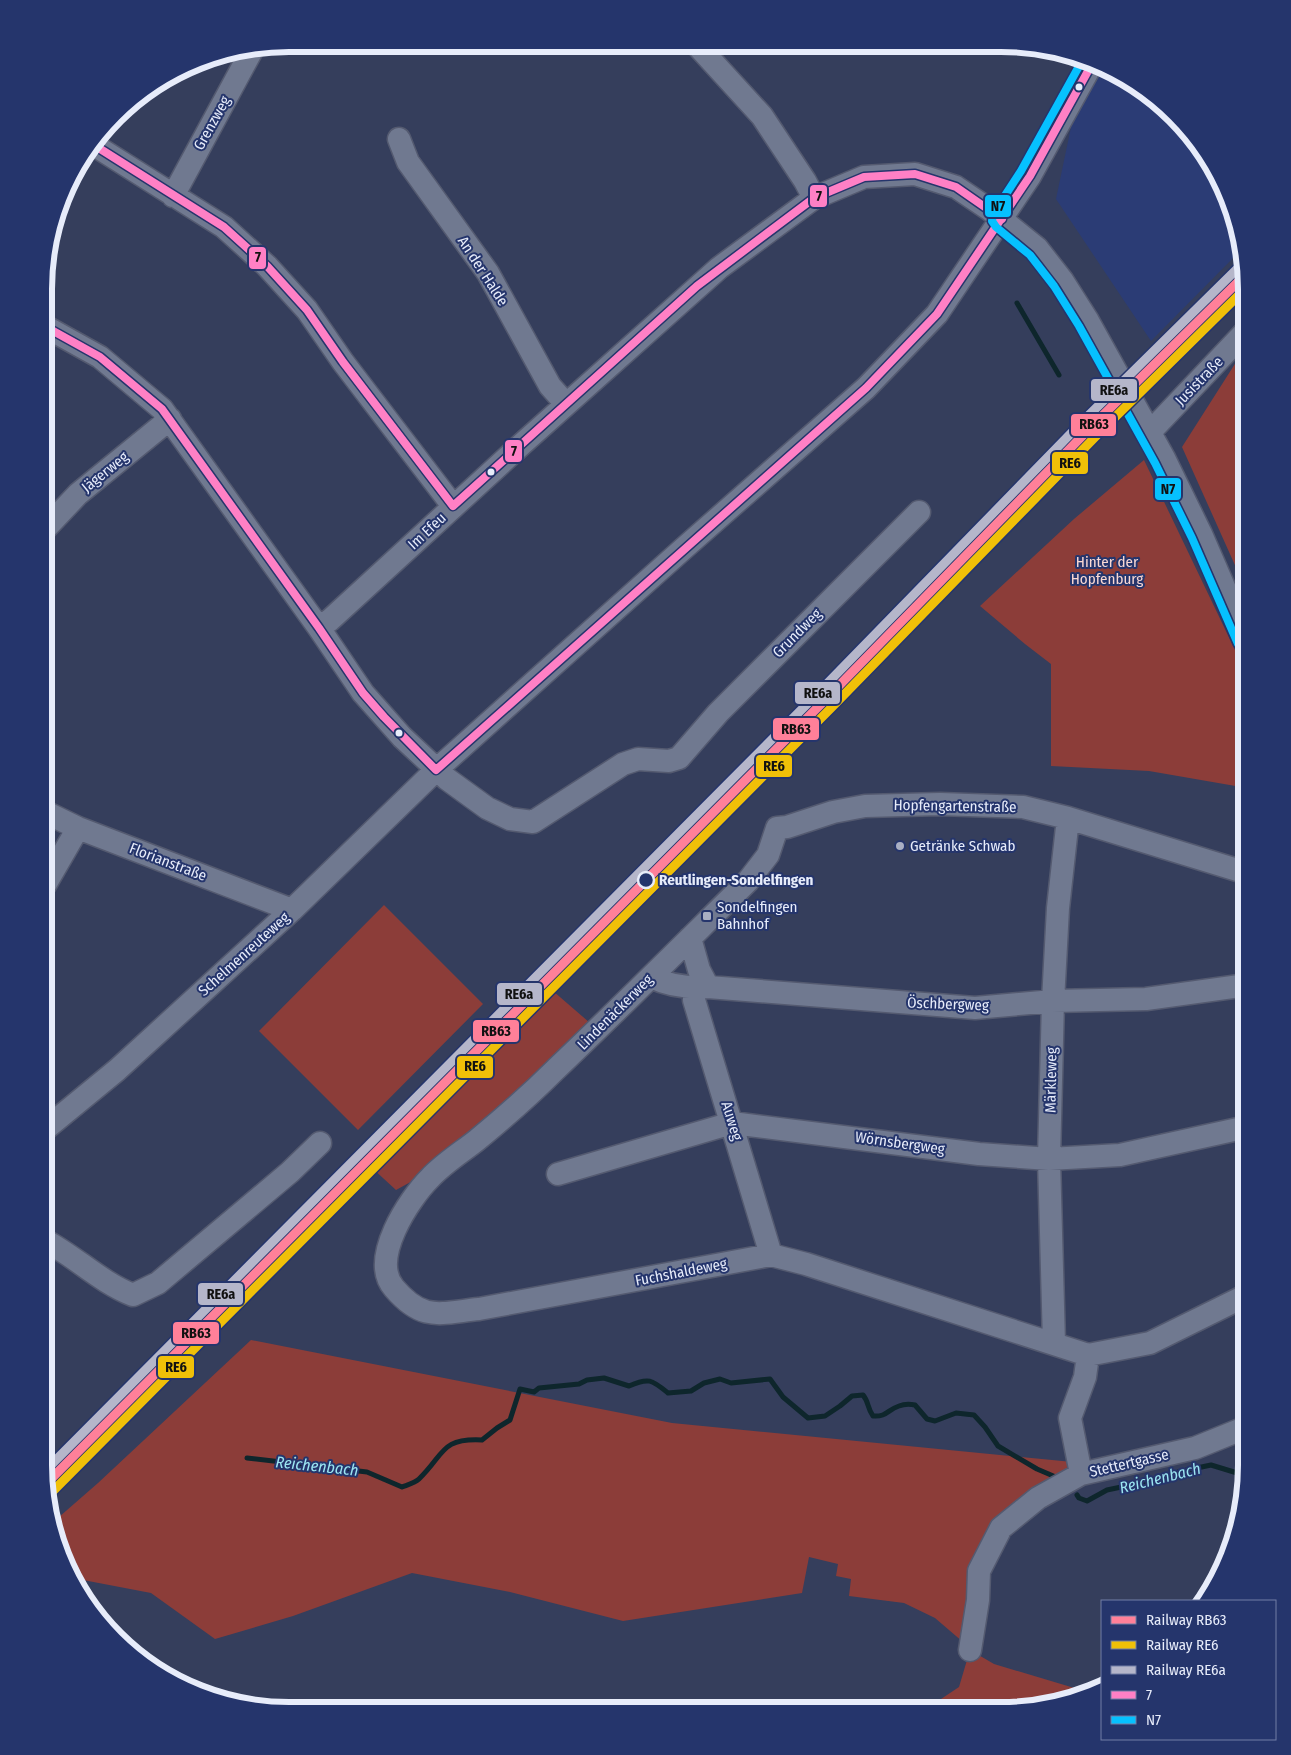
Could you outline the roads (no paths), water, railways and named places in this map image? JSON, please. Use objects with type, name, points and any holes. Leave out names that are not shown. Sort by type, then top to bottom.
[{"type":"street","points":[[703,52],[762,116],[814,198]]},
{"type":"street","name":"Grenzweg","points":[[173,196],[249,56]]},
{"type":"street","points":[[52,330],[100,357],[162,409],[373,705],[436,770],[866,388],[937,314],[1030,176],[1089,70]]},
{"type":"street","name":"An der Halde","points":[[398,139],[408,162],[488,273],[550,386],[566,404]]},
{"type":"street","points":[[99,148],[224,227],[267,266],[308,310],[343,362],[453,506]]},
{"type":"street","name":"Im Efeu","points":[[319,628],[719,268],[814,198],[864,177],[915,174],[956,187],[1002,219]]},
{"type":"street","points":[[1002,219],[1037,248],[1062,280],[1088,321],[1164,458],[1238,620]]},
{"type":"street","name":"Jusistraße","points":[[1150,432],[1238,339]]},
{"type":"street","name":"Jägerweg","points":[[52,522],[78,494],[170,419]]},
{"type":"street","name":"Grundweg","points":[[436,770],[487,808],[510,819],[533,822],[623,764],[638,759],[669,761],[679,758],[718,713],[919,512]]},
{"type":"street","name":"Schelmenreuteweg","points":[[52,1123],[117,1070],[292,910],[436,770]]},
{"type":"street","name":"Hopfengartenstraße","points":[[777,828],[788,827],[833,812],[865,806],[940,804],[1024,807],[1068,818],[1238,870]]},
{"type":"street","name":"Florianstraße","points":[[52,815],[78,828],[292,910]]},
{"type":"street","name":"Märkleweg","points":[[1054,1343],[1049,1159],[1053,1001],[1058,908],[1068,818]]},
{"type":"street","points":[[52,872],[78,828]]},
{"type":"street","name":"Lindenäckerweg","points":[[430,1178],[530,1095],[748,881],[768,855],[777,828]]},
{"type":"street","name":"Auweg","points":[[690,938],[699,970],[701,987],[694,1000],[772,1255]]},
{"type":"street","name":"Öschbergweg","points":[[650,977],[701,987],[975,1008],[1053,1001],[1146,999],[1238,986]]},
{"type":"street","name":"Wörnsbergweg","points":[[558,1174],[732,1122],[978,1154],[1049,1159],[1120,1155],[1238,1129]]},
{"type":"street","points":[[52,1244],[118,1289],[132,1295],[158,1283],[290,1172],[320,1143]]},
{"type":"street","name":"Fuchshaldeweg","points":[[430,1178],[408,1206],[396,1226],[389,1244],[386,1265],[389,1283],[399,1294],[415,1308],[431,1314],[479,1309],[772,1255],[806,1264],[1088,1355]]},
{"type":"street","points":[[1081,1474],[1070,1418],[1085,1377],[1088,1355],[1150,1343],[1238,1299]]},
{"type":"street","name":"Stettertgasse","points":[[970,1650],[978,1600],[979,1570],[1001,1528],[1038,1498],[1081,1474],[1195,1448],[1238,1431]]},
{"type":"waterway","points":[[1017,303],[1059,375]]},
{"type":"waterway","name":"Reichenbach","points":[[247,1458],[367,1472],[402,1487],[419,1479],[444,1449],[450,1445],[468,1440],[482,1440],[510,1420],[520,1389],[534,1392],[539,1388],[579,1384],[587,1380],[604,1378],[629,1386],[641,1381],[650,1381],[668,1393],[691,1391],[704,1383],[720,1379],[731,1383],[770,1379],[783,1397],[808,1418],[825,1416],[852,1396],[863,1395],[873,1416],[881,1415],[899,1406],[909,1404],[915,1405],[927,1419],[935,1421],[956,1413],[974,1415],[998,1446],[1037,1469],[1058,1478]]},
{"type":"waterway","name":"Reichenbach","points":[[1077,1495],[1079,1498],[1087,1501],[1107,1490],[1144,1485],[1178,1472],[1211,1465],[1238,1473]]},
{"type":"rail line","name":"RE6a","points":[[52,1464],[818,693],[1085,419],[1237,269]]},
{"type":"rail line","name":"RB63","points":[[53,1477],[825,700],[1092,426],[1238,282]]},
{"type":"rail line","name":"RE6","points":[[54,1490],[832,707],[1099,433],[1238,296]]},
{"type":"place","name":"Getränke Schwab","points":[[900,846]]},
{"type":"place","name":"Reutlingen-Sondelfingen","points":[[646,880]]},
{"type":"place","name":"Sondelfingen Bahnhof","points":[[707,916]]},
{"type":"park label","name":"Hinter der Hopfenburg","points":[[1107,570]]}]
